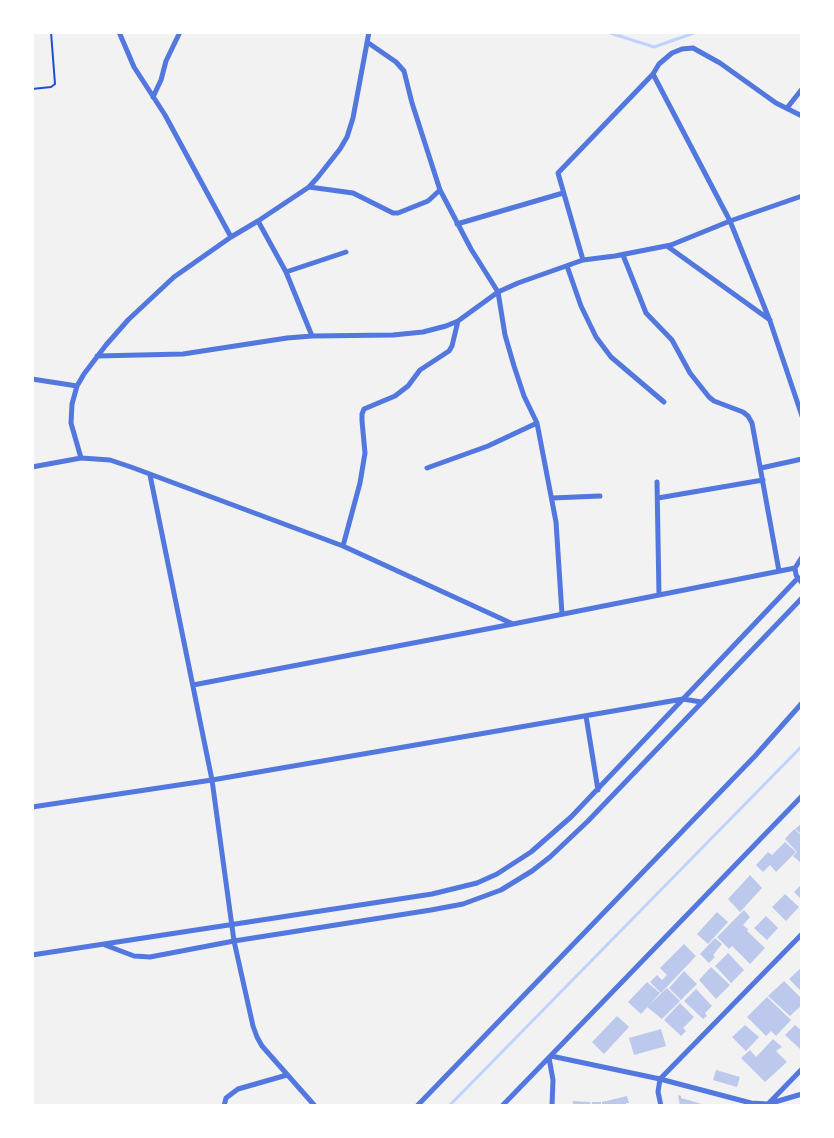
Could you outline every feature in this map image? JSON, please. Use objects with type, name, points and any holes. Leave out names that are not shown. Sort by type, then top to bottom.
[{"type":"street","points":[[119,32],[134,67],[165,115],[231,237]]},
{"type":"street","points":[[153,97],[161,80],[166,61],[180,32]]},
{"type":"street","points":[[81,458],[71,423],[72,404],[77,386],[97,356],[128,320],[174,277],[231,237],[309,187],[340,149],[347,137],[353,118],[369,32]]},
{"type":"street","points":[[367,42],[396,62],[404,71],[412,103],[440,190],[457,224],[498,292],[505,335],[514,366],[524,396],[537,423],[552,498],[557,536],[562,614]]},
{"type":"street","points":[[583,260],[558,178],[559,170],[653,74],[659,64],[672,53],[682,49],[693,48],[720,63],[756,90],[802,116]]},
{"type":"street","points":[[653,74],[730,221],[770,321],[802,416]]},
{"type":"street","points":[[787,108],[802,89]]},
{"type":"street","points":[[309,187],[353,193],[398,213],[428,201],[440,190]]},
{"type":"street","points":[[457,224],[563,193]]},
{"type":"street","points":[[97,356],[183,354],[288,338],[393,335],[423,332],[458,321],[498,292],[518,283],[583,260],[623,255],[667,246],[730,221],[802,196]]},
{"type":"street","points":[[258,221],[286,272],[312,336]]},
{"type":"street","points":[[667,246],[770,321]]},
{"type":"street","points":[[286,272],[346,252]]},
{"type":"street","points":[[623,255],[646,312],[672,340],[690,374],[714,401],[743,412],[748,416],[754,430],[779,571]]},
{"type":"street","points":[[567,266],[581,306],[596,337],[612,357],[664,402]]},
{"type":"street","points":[[343,546],[360,483],[365,453],[362,421],[364,409],[395,396],[408,386],[420,370],[449,351],[458,321]]},
{"type":"street","points":[[32,379],[77,386]]},
{"type":"street","points":[[427,468],[488,446],[537,423]]},
{"type":"street","points":[[32,467],[81,458],[110,460],[343,546],[513,624]]},
{"type":"street","points":[[761,468],[802,459]]},
{"type":"street","points":[[150,475],[212,780],[234,941],[253,1026],[257,1037],[287,1075],[316,1106]]},
{"type":"street","points":[[658,498],[763,480]]},
{"type":"street","points":[[657,482],[659,595]]},
{"type":"street","points":[[552,498],[600,496]]},
{"type":"street","points":[[193,685],[795,568],[802,557]]},
{"type":"street","points":[[32,955],[432,894],[477,882],[514,865],[557,830],[598,790],[683,699],[799,581],[795,568]]},
{"type":"street","points":[[104,945],[134,956],[150,957],[234,941],[463,904],[501,890],[532,871],[550,857],[588,821],[802,598]]},
{"type":"street","points":[[32,807],[212,780],[683,699],[702,702]]},
{"type":"street","points":[[417,1106],[755,756],[802,703]]},
{"type":"street","points":[[586,716],[598,790]]},
{"type":"street","points":[[502,1106],[802,796]]},
{"type":"street","points":[[661,1106],[658,1092],[660,1079],[802,934]]},
{"type":"street","points":[[550,1057],[660,1079],[751,1103],[768,1104],[802,1094]]},
{"type":"street","points":[[550,1057],[553,1080],[552,1106]]},
{"type":"street","points":[[768,1104],[802,1069]]},
{"type":"street","points":[[224,1106],[226,1098],[238,1089],[287,1075]]},
{"type":"path","points":[[32,90],[51,87],[55,84],[51,32]]},
{"type":"building","points":[[802,823],[802,835],[795,829]]},
{"type":"building","points":[[794,829],[802,836],[802,864],[793,856],[797,852],[785,839]]},
{"type":"building","points":[[785,842],[796,852],[776,872],[770,865],[763,872],[756,865],[768,852],[772,855]]},
{"type":"building","points":[[750,875],[762,888],[740,912],[728,899]]},
{"type":"building","points":[[802,884],[802,900],[794,892]]},
{"type":"building","points":[[785,894],[799,907],[786,921],[772,907]]},
{"type":"building","points":[[744,910],[750,917],[743,925],[765,948],[750,964],[732,946],[729,949],[717,937]]},
{"type":"building","points":[[717,912],[728,922],[708,944],[697,934]]},
{"type":"building","points":[[766,916],[778,928],[767,940],[754,928]]},
{"type":"building","points":[[715,938],[722,944],[713,955],[715,957],[709,963],[700,954]]},
{"type":"building","points":[[684,944],[696,956],[661,993],[650,982],[657,975],[662,980],[667,975],[660,968]]},
{"type":"building","points":[[728,953],[744,970],[731,983],[715,966]]},
{"type":"building","points":[[711,967],[730,985],[716,999],[699,980]]},
{"type":"building","points":[[802,967],[802,992],[789,979]]},
{"type":"building","points":[[684,971],[697,984],[681,1000],[669,988]]},
{"type":"building","points":[[784,981],[802,999],[802,1005],[790,1016],[768,996]]},
{"type":"building","points":[[647,982],[660,993],[641,1014],[628,1002]]},
{"type":"building","points":[[667,988],[680,1001],[662,1019],[647,1007]]},
{"type":"building","points":[[696,989],[712,1006],[705,1013],[707,1016],[703,1019],[684,1001]]},
{"type":"building","points":[[767,997],[791,1020],[776,1036],[771,1031],[766,1036],[747,1017]]},
{"type":"building","points":[[680,1003],[694,1017],[683,1028],[686,1031],[681,1036],[664,1020]]},
{"type":"building","points":[[617,1016],[629,1027],[604,1054],[592,1042]]},
{"type":"building","points":[[745,1025],[759,1037],[746,1051],[732,1037]]},
{"type":"building","points":[[795,1025],[802,1031],[800,1049],[785,1035]]},
{"type":"building","points":[[661,1029],[666,1046],[634,1055],[629,1038]]},
{"type":"building","points":[[773,1039],[782,1047],[776,1051],[787,1062],[765,1082],[741,1058],[750,1050],[756,1057]]},
{"type":"building","points":[[716,1070],[740,1077],[737,1087],[713,1080]]},
{"type":"building","points":[[678,1095],[681,1098],[709,1106],[680,1106]]},
{"type":"building","points":[[627,1096],[629,1103],[626,1103],[626,1106],[602,1106],[602,1102]]},
{"type":"building","points":[[573,1101],[590,1102],[590,1106],[573,1106]]},
{"type":"building","points":[[592,1102],[601,1102],[601,1106],[591,1106]]},
{"type":"waterway","points":[[607,32],[654,47],[697,32]]},
{"type":"waterway","points":[[449,1106],[802,746]]}]
